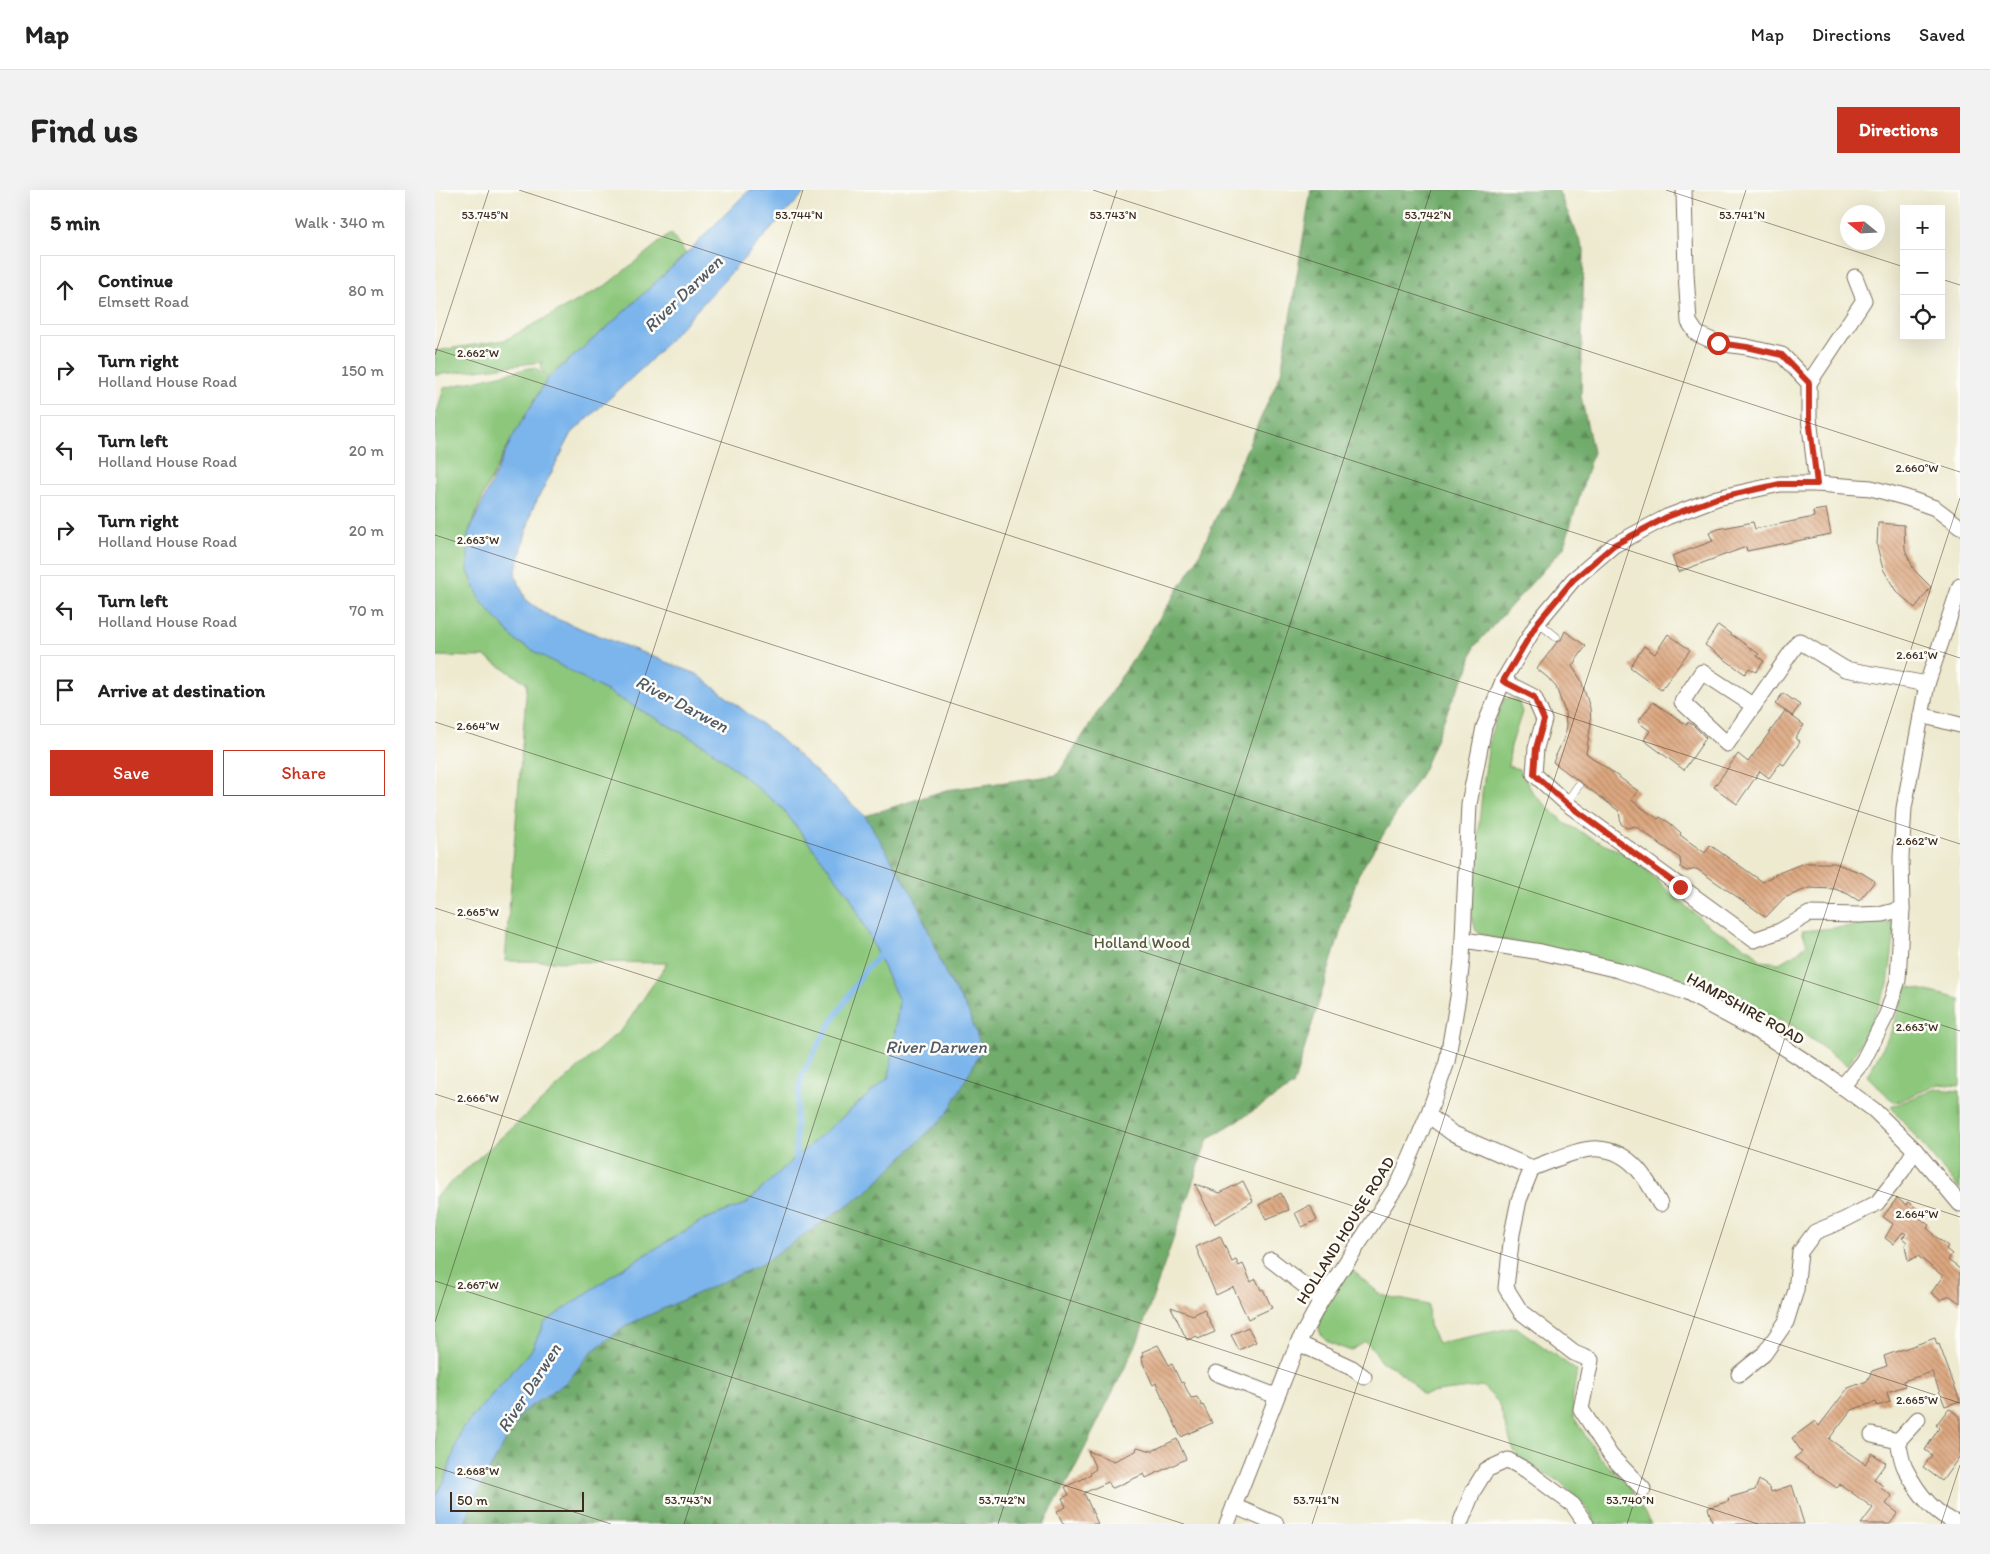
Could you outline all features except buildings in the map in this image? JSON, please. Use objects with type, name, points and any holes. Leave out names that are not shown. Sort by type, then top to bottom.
[{"type":"street","points":[[1685,190],[1686,273],[1689,322],[1697,334],[1718,343],[1782,355],[1809,383]]},
{"type":"street","points":[[1817,484],[1809,418],[1809,383],[1864,300],[1855,277]]},
{"type":"street","name":"HOLLAND HOUSE ROAD","points":[[1227,1524],[1275,1396],[1298,1343],[1322,1300],[1400,1181],[1428,1115],[1447,1062],[1458,997],[1464,940],[1469,804],[1484,727],[1503,681],[1538,622],[1573,580],[1614,545],[1667,517],[1717,498],[1780,484],[1817,484],[1871,488],[1935,508],[1960,527]]},
{"type":"street","points":[[1842,1087],[1863,1062],[1892,999],[1899,971],[1904,808],[1927,684],[1960,586]]},
{"type":"street","points":[[1754,706],[1702,672],[1681,702],[1727,744],[1754,706],[1799,640],[1845,669],[1927,684]]},
{"type":"street","points":[[1503,681],[1534,697],[1544,720],[1536,748],[1534,774],[1566,803],[1754,940],[1780,931],[1809,914],[1883,914],[1902,909]]},
{"type":"street","points":[[1921,715],[1960,725]]},
{"type":"street","name":"HAMPSHIRE ROAD","points":[[1464,940],[1541,952],[1618,970],[1685,992],[1768,1037],[1829,1076],[1874,1110],[1915,1150],[1960,1204]]},
{"type":"street","points":[[1428,1115],[1452,1133],[1532,1168],[1584,1150],[1599,1148],[1618,1154],[1634,1164],[1646,1178],[1660,1204]]},
{"type":"street","points":[[1739,1374],[1764,1354],[1786,1322],[1796,1290],[1800,1252],[1815,1232],[1877,1203],[1902,1171],[1915,1150]]},
{"type":"street","points":[[1532,1168],[1519,1200],[1512,1234],[1506,1288],[1521,1312],[1574,1353],[1591,1360],[1581,1409],[1611,1456],[1643,1490]]},
{"type":"street","points":[[1271,1260],[1322,1300]]},
{"type":"street","points":[[1298,1343],[1352,1368],[1364,1377]]},
{"type":"street","points":[[1216,1373],[1275,1396]]},
{"type":"street","points":[[1899,1441],[1918,1419]]},
{"type":"street","points":[[1872,1435],[1899,1441]]},
{"type":"street","points":[[1899,1441],[1905,1467],[1921,1493],[1934,1510],[1960,1524]]},
{"type":"street","points":[[1460,1524],[1473,1491],[1486,1470],[1508,1460],[1526,1470],[1573,1505],[1586,1524]]},
{"type":"street","points":[[1234,1506],[1276,1524]]},
{"type":"lane","points":[[1538,622],[1556,637]]},
{"type":"lane","points":[[1566,803],[1578,786]]},
{"type":"green space","name":"Holland Wood","points":[[1311,190],[1558,190],[1584,250],[1581,396],[1593,452],[1564,547],[1474,647],[1468,670],[1452,700],[1424,769],[1358,875],[1293,1086],[1208,1139],[1137,1343],[1072,1474],[1044,1524],[464,1524],[482,1483],[522,1412],[568,1381],[591,1352],[627,1325],[760,1265],[865,1193],[947,1114],[968,1011],[946,975],[916,900],[865,816],[946,790],[1057,775],[1196,562],[1281,373]]},
{"type":"green space","points":[[671,233],[686,254],[612,323],[548,378],[512,438],[484,493],[468,534],[516,641],[709,748],[782,808],[850,896],[899,1001],[889,1077],[789,1163],[746,1204],[703,1220],[617,1272],[544,1323],[532,1349],[461,1430],[445,1480],[435,1496],[435,1197],[625,1026],[667,963],[505,961],[527,683],[485,657],[435,656],[435,419],[444,388],[534,367],[546,376],[540,368],[542,362],[435,375],[435,351],[505,340],[605,286]]},
{"type":"green space","points":[[1504,698],[1518,700],[1522,712],[1511,746],[1508,766],[1519,769],[1533,793],[1566,824],[1605,845],[1642,860],[1647,871],[1709,926],[1753,951],[1761,961],[1779,963],[1797,953],[1807,944],[1802,931],[1896,922],[1888,985],[1868,1029],[1848,1066],[1793,1026],[1691,983],[1539,946],[1492,938],[1476,931],[1470,912],[1482,794],[1490,736]]},
{"type":"green space","points":[[1907,986],[1960,999],[1960,1086],[1939,1084],[1895,1103],[1867,1076],[1890,1034]]},
{"type":"green space","points":[[1935,1089],[1960,1091],[1960,1190],[1891,1107]]},
{"type":"green space","points":[[1351,1269],[1381,1295],[1428,1305],[1429,1325],[1438,1343],[1516,1327],[1577,1371],[1573,1395],[1573,1416],[1599,1457],[1627,1483],[1651,1524],[1593,1524],[1591,1514],[1579,1499],[1559,1481],[1520,1459],[1513,1449],[1498,1402],[1482,1386],[1423,1395],[1413,1383],[1395,1368],[1380,1361],[1375,1351],[1365,1342],[1351,1351],[1327,1340],[1321,1334],[1319,1327],[1320,1319],[1329,1301]]},
{"type":"water","name":"River Darwen","points":[[749,190],[807,190],[650,361],[572,433],[532,510],[515,574],[526,600],[549,616],[697,674],[778,737],[865,816],[916,900],[946,975],[968,1011],[982,1049],[947,1114],[865,1193],[760,1265],[627,1325],[591,1352],[568,1381],[522,1412],[482,1483],[464,1524],[435,1524],[435,1496],[445,1480],[461,1430],[532,1349],[544,1323],[617,1272],[703,1220],[746,1204],[789,1163],[889,1077],[899,1001],[850,896],[782,808],[709,748],[516,641],[481,601],[468,571],[468,534],[512,438],[548,378],[612,323],[686,254]]},
{"type":"waterway","points":[[796,1164],[796,1116],[802,1075],[826,1031],[866,969],[883,952]]},
{"type":"route","points":[[1680,887],[1566,803],[1534,774],[1536,748],[1544,720],[1534,697],[1503,681],[1538,622],[1573,580],[1614,545],[1667,517],[1717,498],[1780,484],[1817,484],[1809,418],[1809,383],[1782,355],[1718,343]]}]
